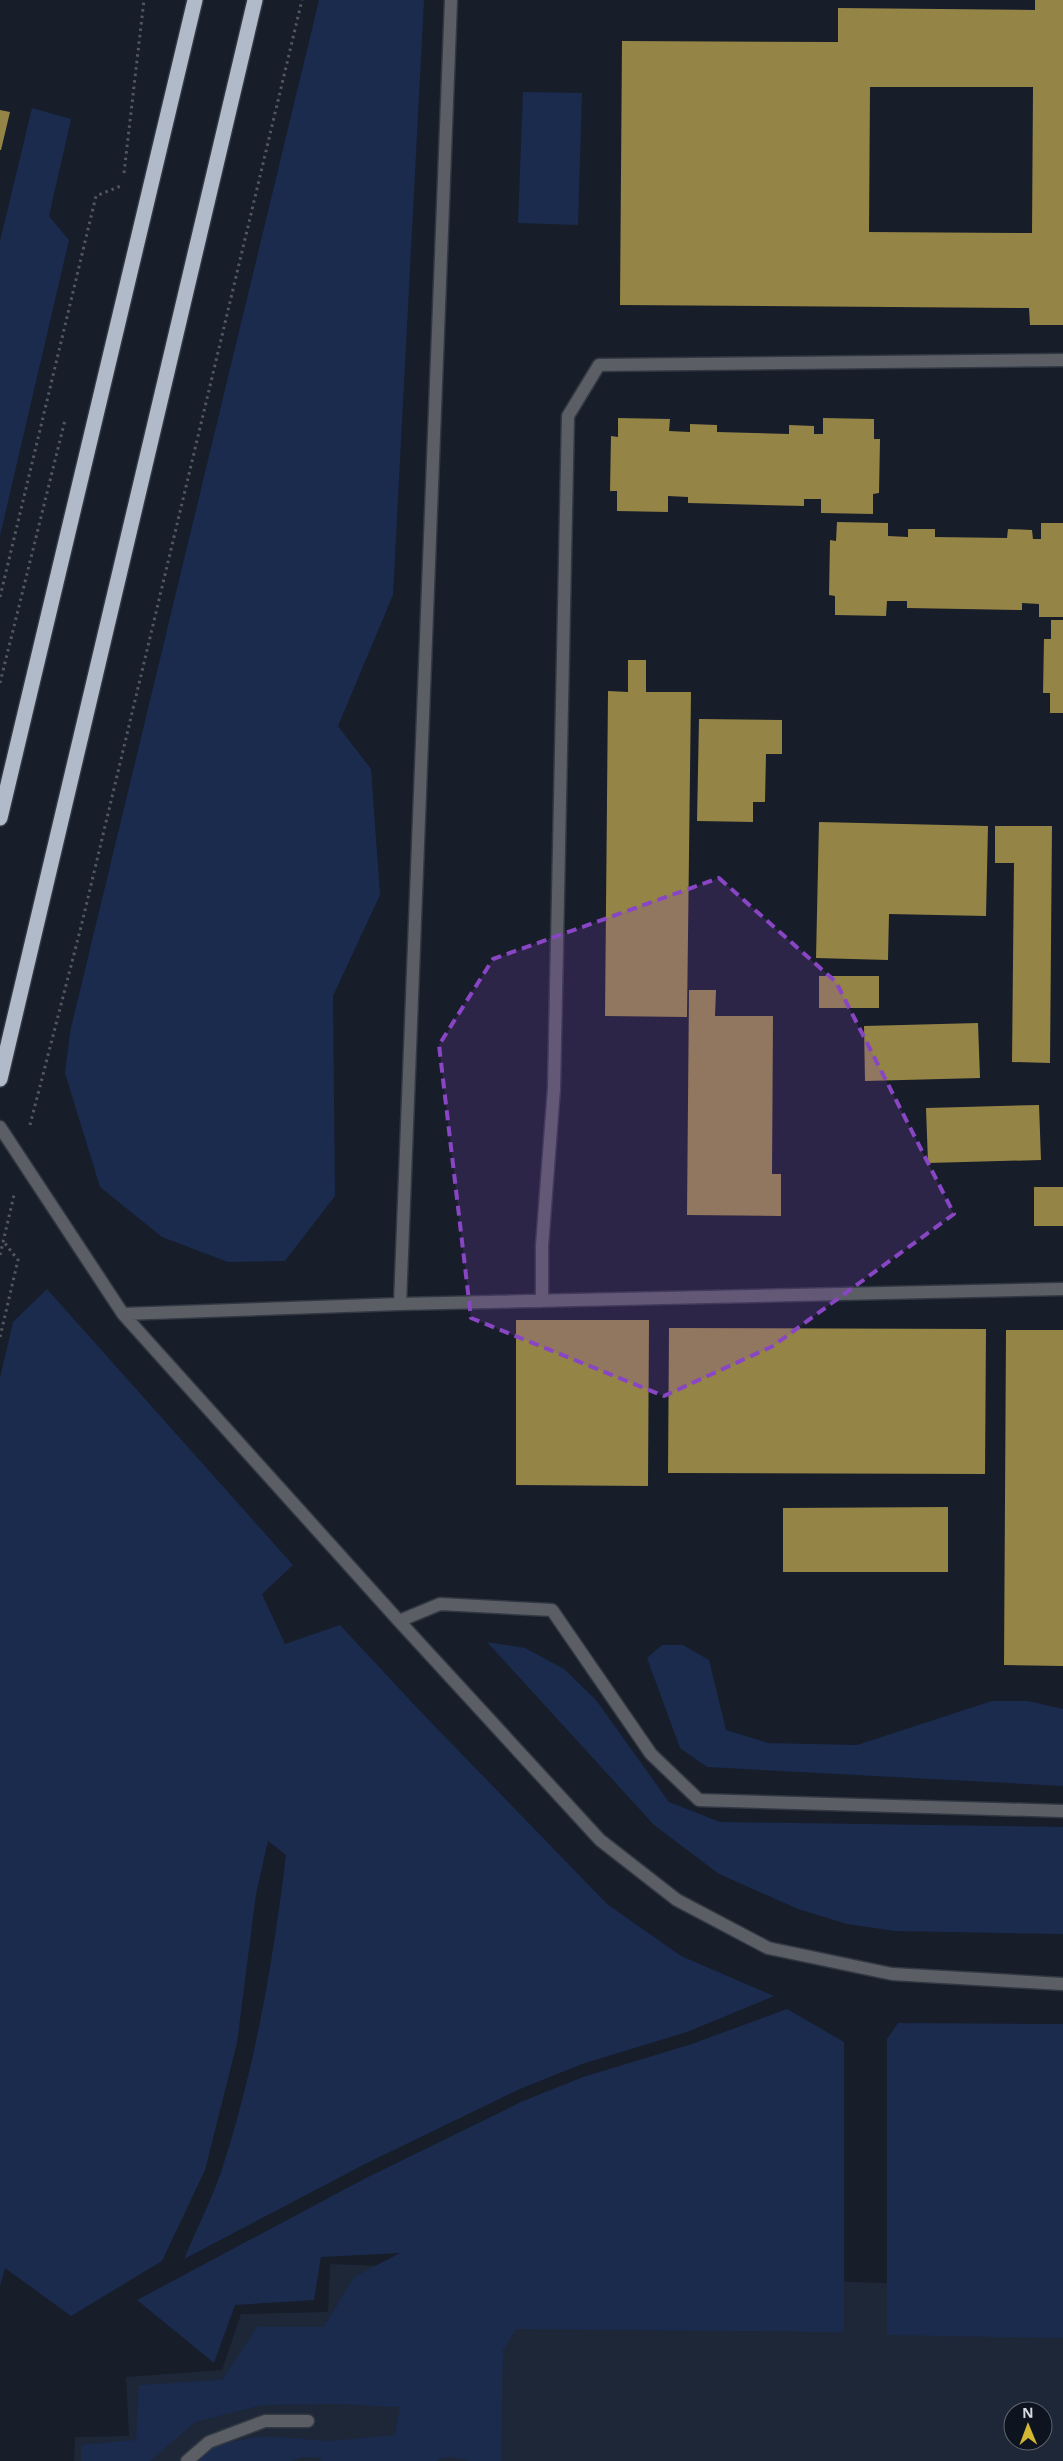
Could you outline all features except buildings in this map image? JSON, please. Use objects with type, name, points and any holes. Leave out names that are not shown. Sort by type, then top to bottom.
[{"type":"highway","points":[[0,818],[195,0]]},
{"type":"highway","points":[[0,1079],[256,0]]},
{"type":"street","points":[[400,1304],[451,0]]},
{"type":"street","points":[[542,1301],[542,1246],[554,1088],[568,416],[599,365],[1063,360]]},
{"type":"street","points":[[0,1127],[123,1314],[399,1621],[600,1840],[677,1900],[768,1948],[892,1974],[1063,1984]]},
{"type":"street","points":[[123,1314],[400,1304],[1063,1289]]},
{"type":"street","points":[[399,1621],[440,1604],[552,1610],[651,1754],[699,1800],[1063,1811]]},
{"type":"street","points":[[187,2461],[209,2442],[265,2421],[308,2421]]},
{"type":"path","points":[[120,194],[144,0]]},
{"type":"path","points":[[0,1255],[21,1159],[81,927],[302,0]]},
{"type":"path","points":[[0,597],[96,196],[122,185]]},
{"type":"path","points":[[0,683],[66,415]]},
{"type":"path","points":[[0,1337],[18,1260],[4,1241]]},
{"type":"highlighted area","points":[[719,878],[836,982],[954,1214],[773,1346],[664,1396],[471,1318],[439,1045],[493,959]]},
{"type":"shaded area","points":[[319,0],[424,0],[393,595],[338,726],[371,769],[380,895],[333,996],[335,1196],[285,1261],[228,1262],[162,1237],[100,1187],[65,1073],[70,1032]]},
{"type":"shaded area","points":[[523,92],[582,93],[578,225],[518,223]]},
{"type":"shaded area","points":[[32,108],[71,119],[49,216],[69,240],[0,536],[0,241]]},
{"type":"shaded area","points":[[47,1289],[293,1565],[262,1594],[285,1644],[340,1625],[421,1712],[607,1904],[681,1956],[774,1996],[687,2032],[582,2064],[520,2089],[367,2163],[184,2259],[221,2172],[244,2094],[253,2055],[269,1975],[286,1855],[268,1841],[256,1894],[237,2043],[205,2170],[162,2261],[71,2316],[5,2268],[0,2286],[0,1378],[13,1322]]},
{"type":"shaded area","points":[[487,1642],[525,1648],[564,1669],[596,1700],[669,1802],[720,1822],[1063,1827],[1063,1934],[895,1931],[847,1924],[798,1909],[719,1874],[654,1825]]},
{"type":"shaded area","points":[[662,1645],[683,1645],[709,1660],[726,1730],[768,1743],[857,1745],[992,1701],[1028,1701],[1063,1709],[1063,1786],[707,1767],[680,1748],[647,1658]]},
{"type":"shaded area","points":[[787,2009],[844,2042],[844,2332],[516,2329],[503,2350],[501,2461],[470,2461],[452,2457],[440,2458],[437,2461],[321,2461],[319,2457],[302,2457],[291,2461],[192,2461],[219,2444],[263,2436],[329,2441],[395,2435],[400,2407],[338,2404],[262,2405],[195,2422],[150,2461],[81,2461],[81,2445],[136,2440],[139,2385],[222,2380],[257,2327],[324,2327],[354,2277],[400,2253],[321,2257],[314,2300],[235,2305],[214,2363],[137,2300],[364,2179],[523,2101],[583,2077],[692,2044]]},
{"type":"shaded area","points":[[898,2023],[1063,2024],[1063,2338],[887,2335],[887,2039]]},
{"type":"shaded area","points":[[330,2264],[1063,2289],[1063,2461],[74,2461],[75,2437],[129,2436],[126,2377],[222,2370],[241,2314],[328,2312]]}]
